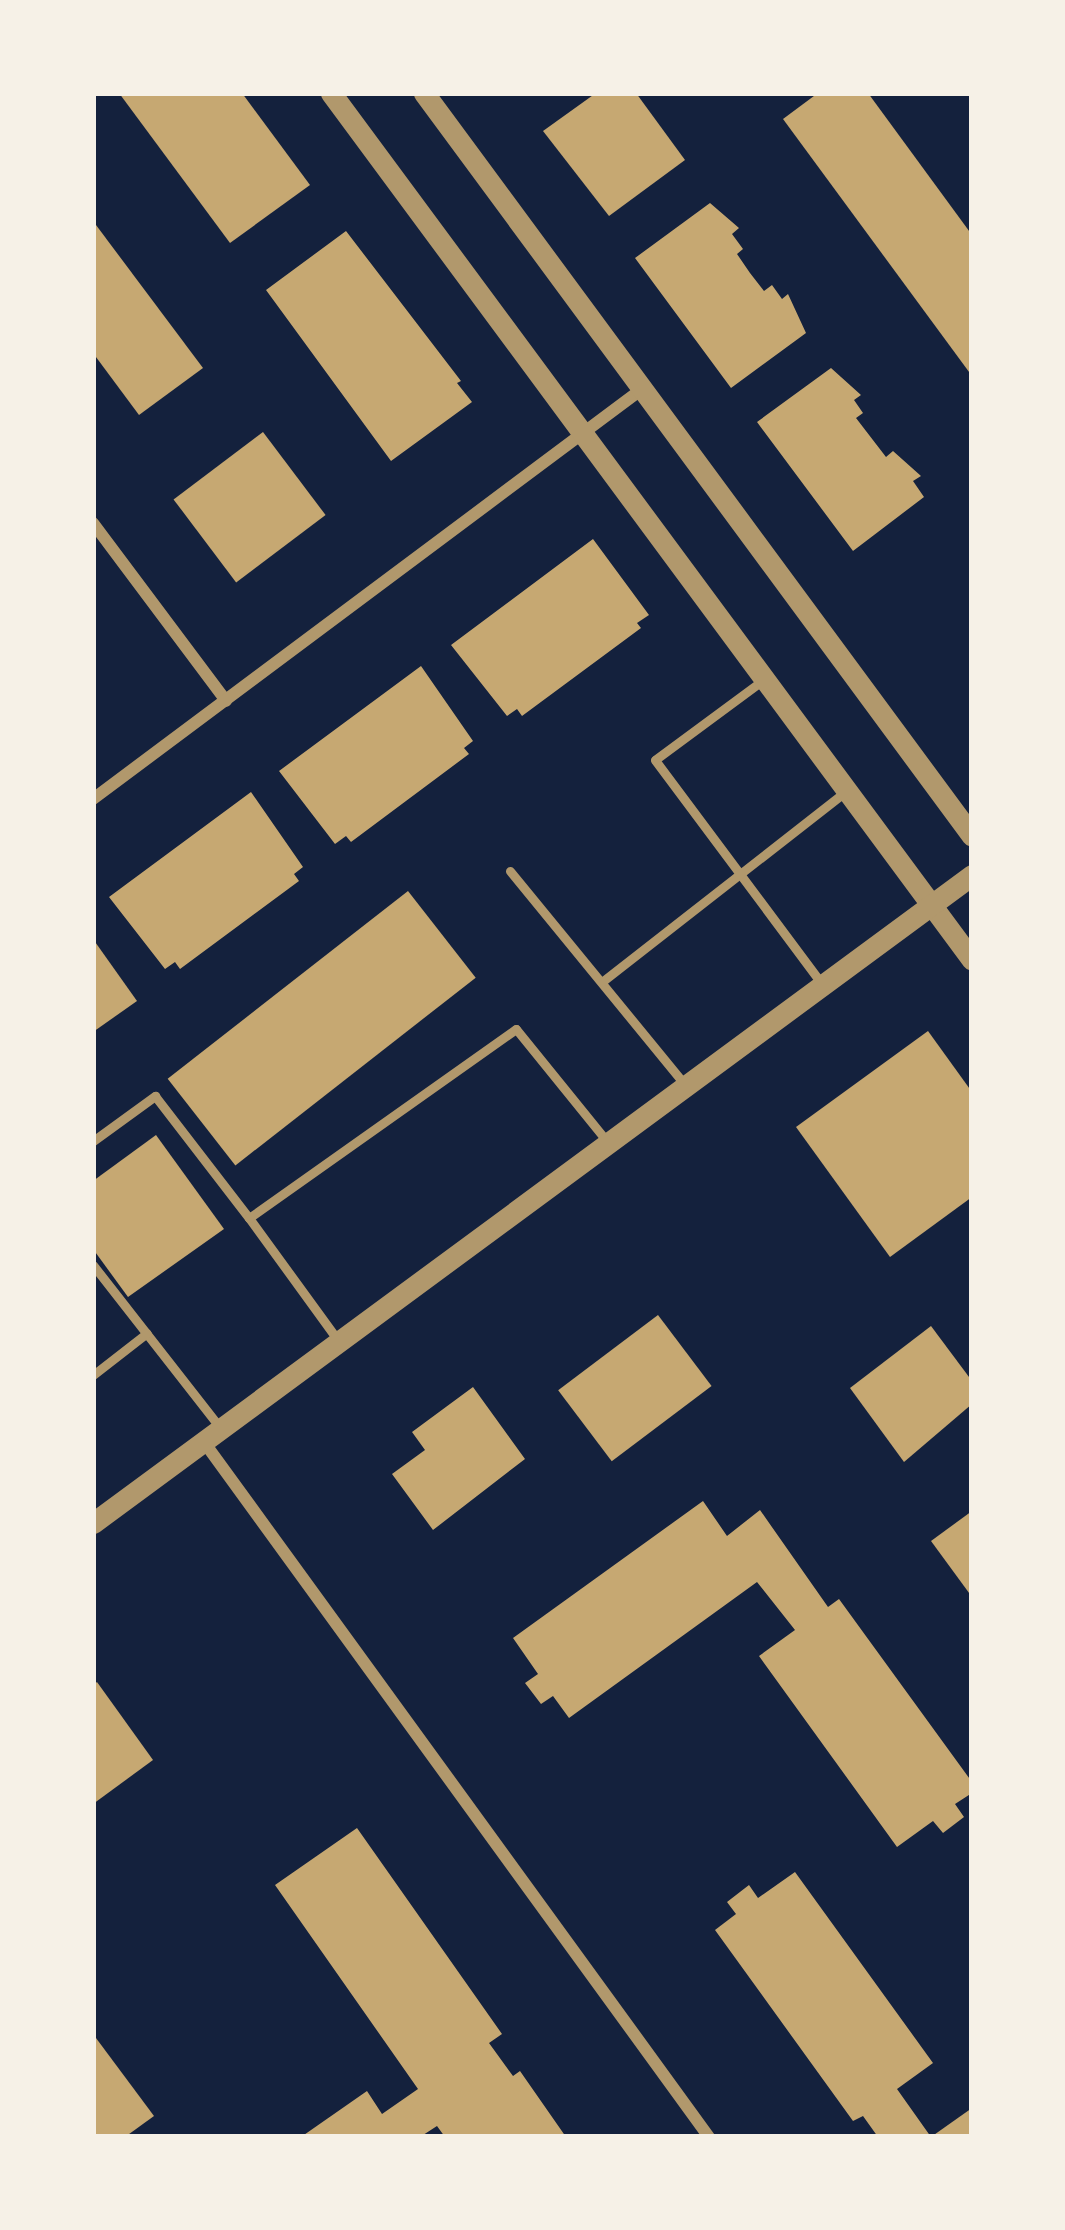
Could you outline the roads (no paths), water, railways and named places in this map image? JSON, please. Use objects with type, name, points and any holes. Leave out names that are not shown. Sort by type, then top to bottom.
[{"type":"street","points":[[331,93],[972,960]]},
{"type":"street","points":[[424,93],[972,836]]},
{"type":"street","points":[[93,799],[641,389]]},
{"type":"street","points":[[93,523],[226,701]]},
{"type":"street","points":[[93,1522],[972,874]]},
{"type":"street","points":[[213,1436],[709,2137]]},
{"type":"lane","points":[[764,680],[655,760],[822,985]]},
{"type":"lane","points":[[602,981],[737,871],[846,791]]},
{"type":"lane","points":[[511,871],[686,1085]]},
{"type":"lane","points":[[248,1219],[516,1029],[609,1144]]},
{"type":"lane","points":[[93,1141],[155,1096],[339,1342]]},
{"type":"lane","points":[[93,1265],[147,1334],[213,1436]]},
{"type":"lane","points":[[93,1375],[147,1334]]}]
